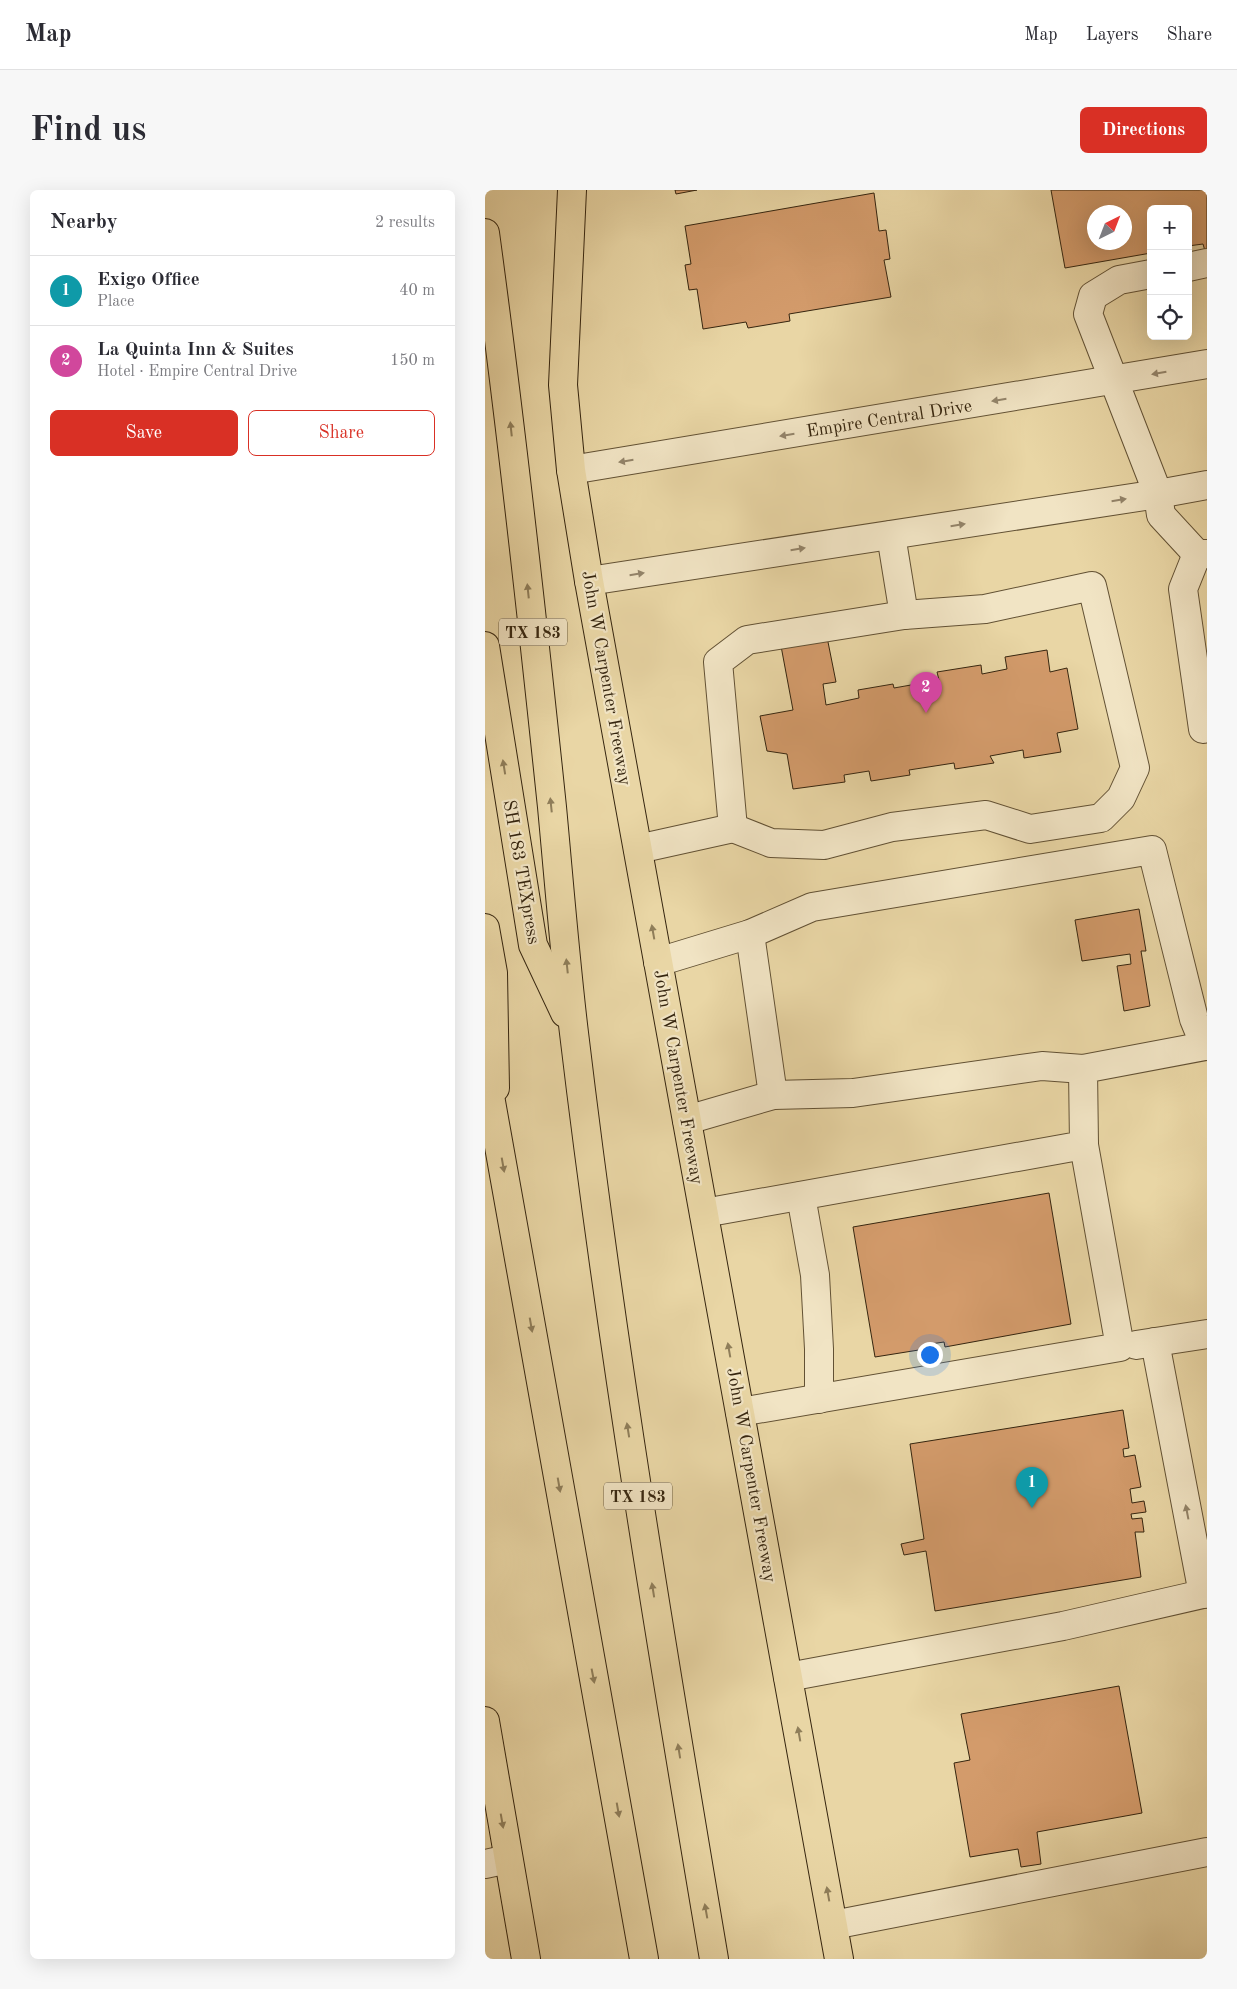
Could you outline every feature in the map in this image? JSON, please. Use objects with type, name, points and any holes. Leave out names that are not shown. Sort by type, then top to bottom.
[{"type":"main road","name":"John W Carpenter Freeway","points":[[572,190],[563,385],[571,470],[589,581],[839,1959]]},
{"type":"main road","name":"TX 183","points":[[485,233],[508,406],[552,806],[574,1032],[616,1355],[714,1959]]},
{"type":"main road","name":"SH 183 TEXpress","points":[[485,646],[533,945],[574,1032]]},
{"type":"main road","points":[[485,928],[493,973],[495,1117]]},
{"type":"main road","points":[[485,1068],[644,1959]]},
{"type":"main road","points":[[485,1721],[497,1861],[526,1959]]},
{"type":"street","points":[[1192,266],[1207,263]]},
{"type":"street","points":[[1147,275],[1119,280],[1093,296],[1088,314],[1157,494],[1161,515],[1202,554],[1183,589],[1203,729],[1207,728]]},
{"type":"street","name":"Empire Central Drive","points":[[571,470],[1207,364]]},
{"type":"street","points":[[589,581],[1157,494],[1207,484]]},
{"type":"street","points":[[891,535],[903,616]]},
{"type":"street","points":[[638,849],[733,828],[771,843],[824,845],[892,827],[986,815],[1030,829],[1101,818],[1121,798],[1135,768],[1092,586],[985,609],[903,616],[747,640],[718,662],[733,828]]},
{"type":"street","points":[[658,962],[749,934],[812,908],[1152,850],[1195,1018],[1206,1046],[1083,1069],[1043,1066],[853,1093],[773,1095],[687,1120]]},
{"type":"street","points":[[749,934],[773,1095]]},
{"type":"street","points":[[1083,1069],[1084,1145],[1120,1347]]},
{"type":"street","points":[[704,1213],[1084,1145]]},
{"type":"street","points":[[801,1196],[815,1275],[819,1349],[819,1399]]},
{"type":"street","points":[[740,1412],[1120,1347],[1207,1334]]},
{"type":"street","points":[[788,1677],[1063,1626],[1205,1594],[1155,1342]]},
{"type":"street","points":[[833,1925],[1207,1852]]},
{"type":"building","points":[[675,190],[697,190],[676,194]]},
{"type":"building","points":[[1051,190],[1207,190],[1207,251],[1205,251],[1203,244],[1192,245],[1192,205],[1147,205],[1147,254],[1065,268]]},
{"type":"building","points":[[874,193],[879,231],[886,230],[890,259],[884,260],[891,297],[789,314],[790,321],[748,328],[746,322],[703,329],[697,289],[689,290],[685,265],[691,264],[685,226]]},
{"type":"building","points":[[827,637],[836,682],[823,684],[826,705],[859,698],[858,690],[893,684],[894,688],[939,680],[937,672],[981,665],[982,674],[1007,669],[1005,657],[1047,650],[1050,672],[1067,668],[1078,729],[1057,733],[1061,752],[1024,758],[1023,750],[990,756],[994,763],[955,769],[954,763],[909,770],[910,775],[871,781],[869,771],[844,775],[845,782],[793,789],[787,754],[767,751],[760,716],[793,710],[781,646]]},
{"type":"building","points":[[1139,909],[1146,951],[1141,951],[1150,1006],[1124,1011],[1117,966],[1131,964],[1130,954],[1082,961],[1075,920]]},
{"type":"building","points":[[1049,1193],[1071,1324],[945,1347],[944,1342],[924,1345],[925,1349],[875,1357],[853,1227]]},
{"type":"building","points":[[1123,1410],[1129,1448],[1123,1449],[1124,1457],[1135,1455],[1141,1487],[1130,1489],[1132,1503],[1144,1501],[1146,1512],[1131,1514],[1132,1519],[1142,1518],[1144,1532],[1135,1532],[1141,1577],[935,1611],[926,1551],[904,1555],[901,1544],[924,1539],[910,1444]]},
{"type":"building","points":[[1119,1686],[1142,1813],[1037,1832],[1041,1864],[1021,1867],[1018,1849],[970,1857],[954,1763],[970,1760],[961,1714]]},
{"type":"place","name":"La Quinta Inn & Suites","points":[[926,713]]},
{"type":"place","name":"Exigo Office","points":[[1032,1508]]}]
